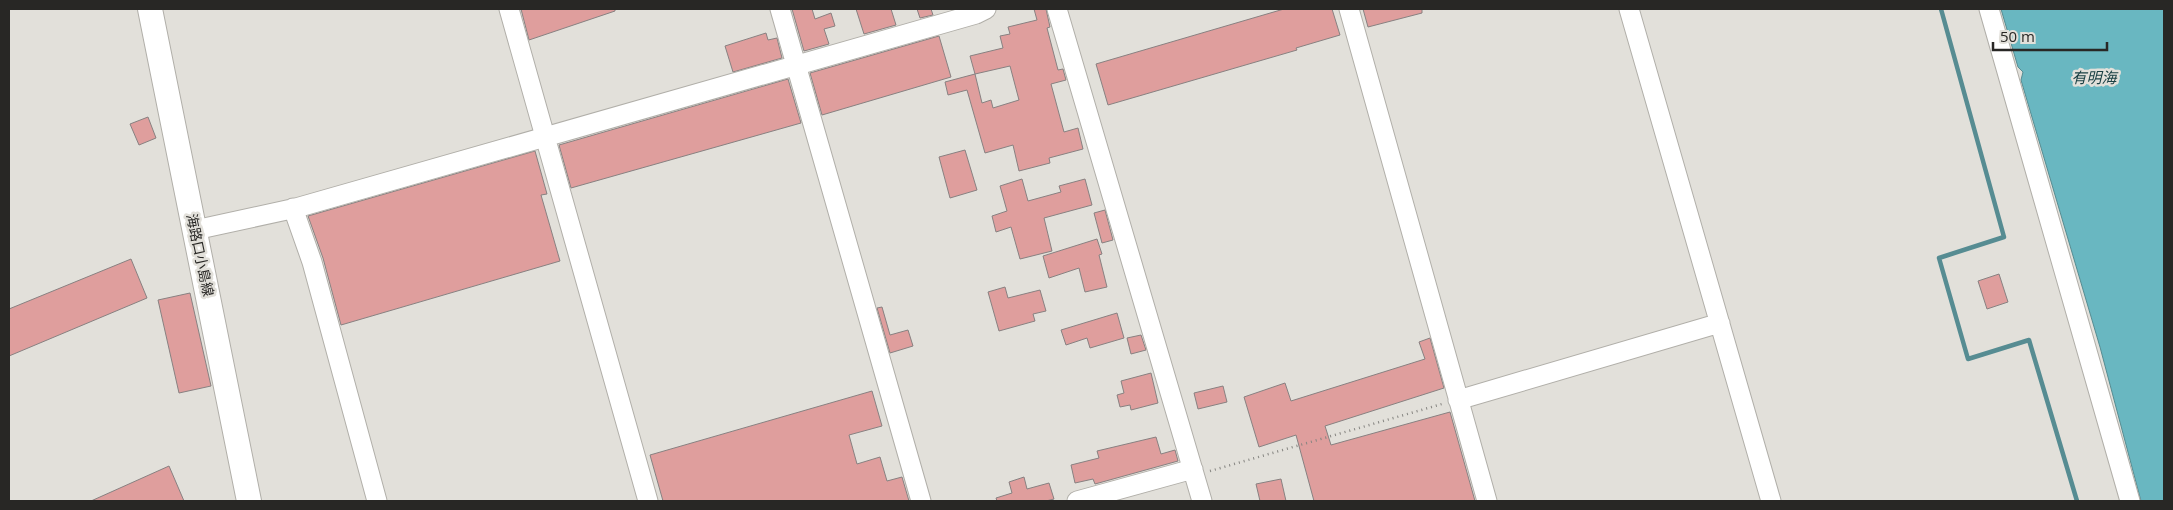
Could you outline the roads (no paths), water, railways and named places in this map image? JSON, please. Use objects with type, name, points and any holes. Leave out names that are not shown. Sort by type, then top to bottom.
[{"type":"main road","name":"海路口小島線","points":[[150,9],[249,501]]},
{"type":"street","points":[[508,9],[546,136],[648,501]]},
{"type":"street","points":[[780,9],[921,501]]},
{"type":"street","points":[[195,230],[293,208],[976,14],[986,9]]},
{"type":"street","points":[[1059,9],[1202,501]]},
{"type":"street","points":[[1349,9],[1488,501]]},
{"type":"street","points":[[1629,9],[1770,501]]},
{"type":"street","points":[[1989,9],[2130,501]]},
{"type":"street","points":[[293,208],[317,281],[377,501]]},
{"type":"street","points":[[1458,400],[1720,323]]},
{"type":"street","points":[[1077,501],[1194,472]]},
{"type":"water","name":"有明海","points":[[2001,9],[2164,9],[2164,501],[2141,501],[2100,347],[2021,80],[2023,72],[2018,67]]},
{"type":"waterway","points":[[1941,9],[2004,237],[1939,258],[1968,359],[2029,340],[2077,501]]}]
